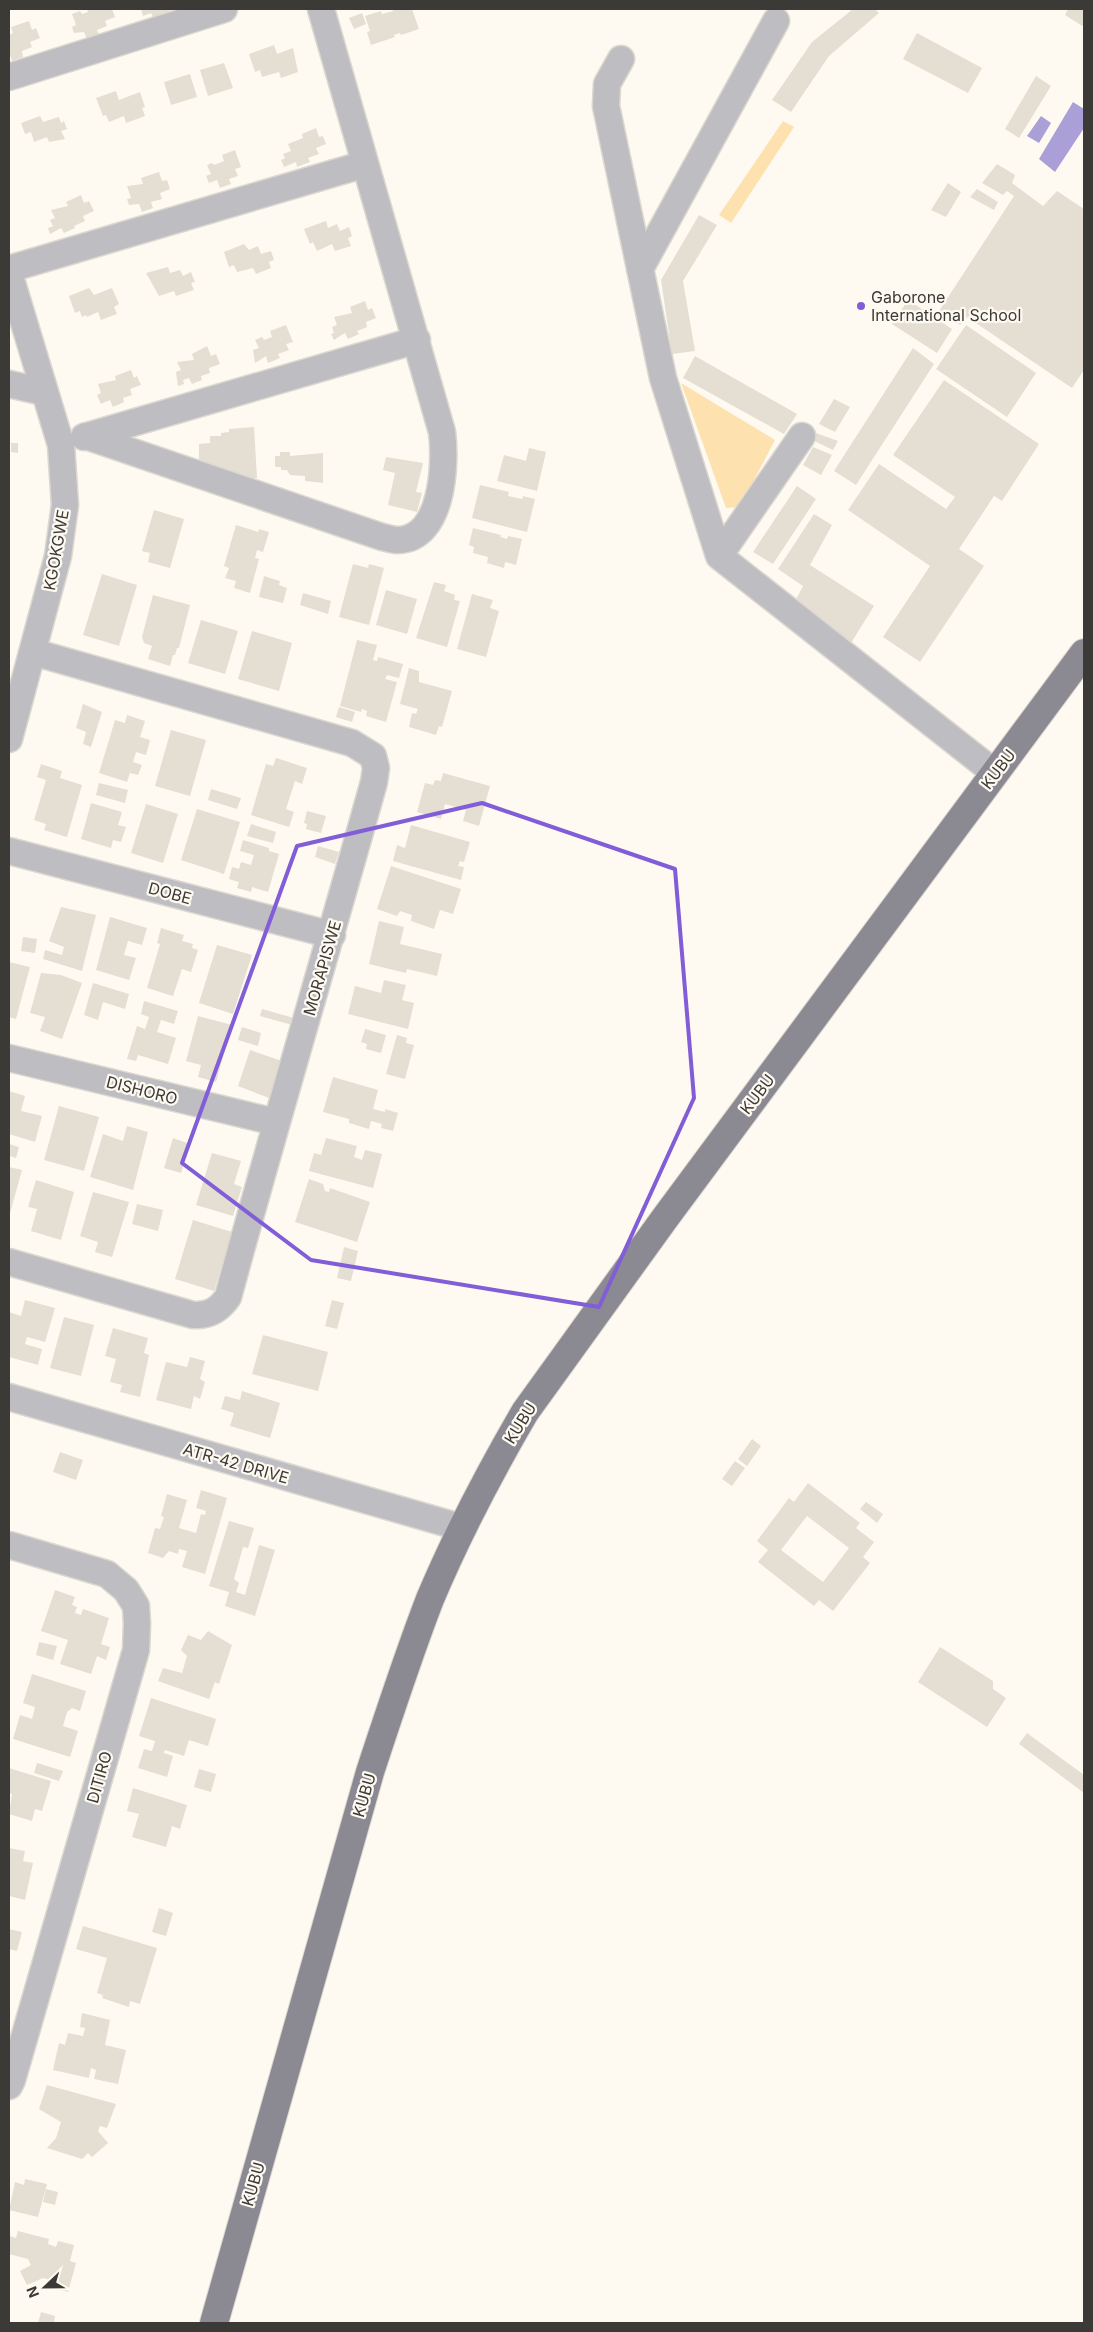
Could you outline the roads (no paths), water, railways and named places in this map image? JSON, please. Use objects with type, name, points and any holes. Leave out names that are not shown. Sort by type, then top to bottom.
[{"type":"main road","name":"KUBU","points":[[214,2323],[370,1772],[399,1683],[428,1607],[463,1528],[506,1445],[530,1405],[1084,653]]},
{"type":"street","points":[[9,77],[224,9]]},
{"type":"street","points":[[86,436],[382,537],[398,540],[417,534],[433,516],[445,456],[442,432],[321,9]]},
{"type":"street","points":[[640,268],[776,21]]},
{"type":"street","points":[[621,59],[607,84],[606,106],[663,378],[720,556],[995,773]]},
{"type":"street","points":[[9,269],[365,164]]},
{"type":"street","name":"KGOKGWE","points":[[9,273],[61,445],[65,505],[58,556],[9,739]]},
{"type":"street","points":[[61,445],[86,436],[417,340]]},
{"type":"street","points":[[9,384],[44,392]]},
{"type":"street","points":[[720,556],[802,436]]},
{"type":"street","name":"MORAPISWE","points":[[9,1262],[193,1315],[202,1316],[221,1308],[228,1297],[275,1122],[332,935],[374,782],[376,768],[373,756],[352,743],[33,652]]},
{"type":"street","name":"DOBE","points":[[9,851],[332,935]]},
{"type":"street","name":"DISHORO","points":[[9,1058],[275,1122]]},
{"type":"street","name":"ATR-42 DRIVE","points":[[9,1397],[463,1528]]},
{"type":"street","name":"DITIRO","points":[[9,1545],[107,1574],[126,1590],[136,1606],[138,1624],[136,1650],[9,2086]]},
{"type":"place","name":"Gaborone International School","points":[[861,306]]}]
